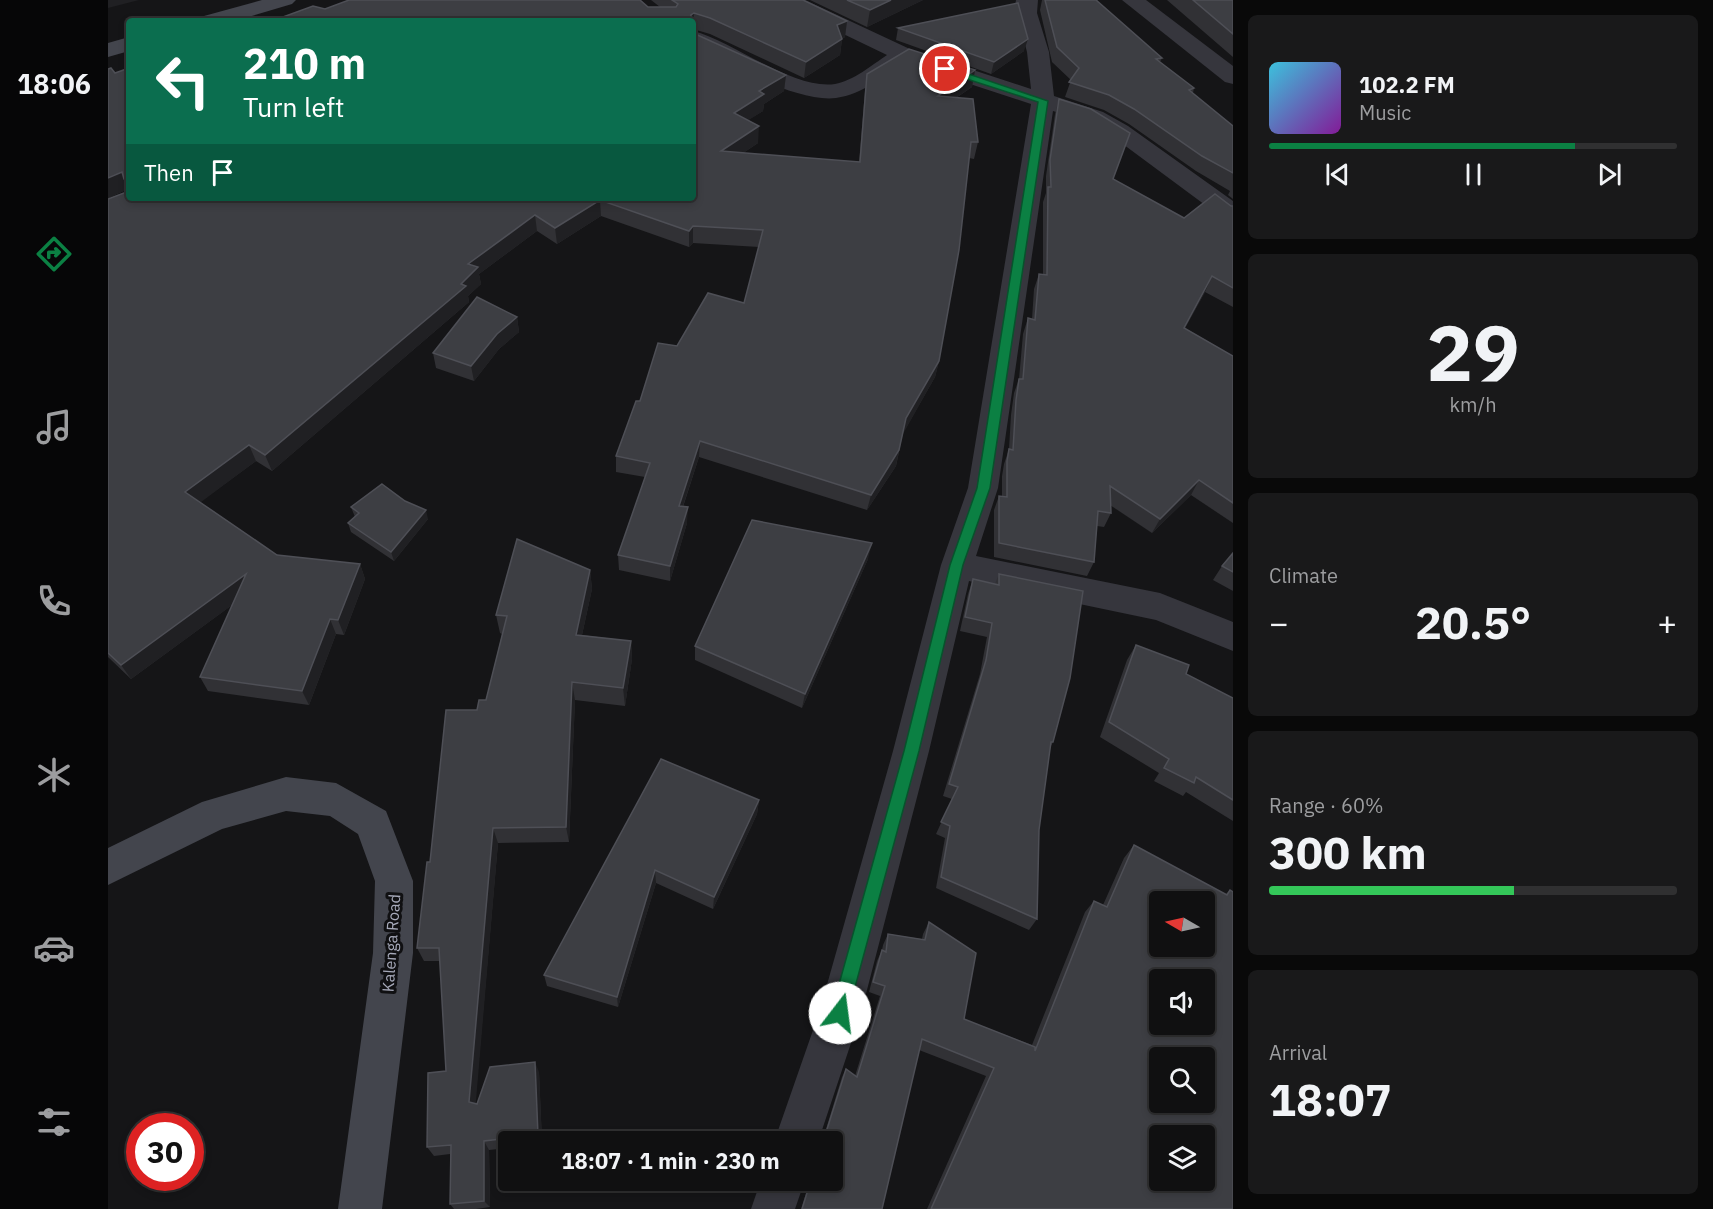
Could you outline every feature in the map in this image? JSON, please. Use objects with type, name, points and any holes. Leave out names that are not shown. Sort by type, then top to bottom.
[{"type":"main road","points":[[222,18],[285,0]]},
{"type":"main road","points":[[108,50],[126,45]]},
{"type":"main road","name":"Kalenga Road","points":[[108,867],[215,814],[286,794],[336,800],[373,823],[394,881],[393,954],[360,1209]]},
{"type":"street","points":[[788,0],[904,54],[1095,117],[1120,131],[1233,213]]},
{"type":"street","points":[[800,1131],[840,1013],[911,751],[957,565],[983,488],[1043,101],[1038,48],[1026,11],[1027,0]]},
{"type":"street","points":[[1133,0],[1233,77]]},
{"type":"street","points":[[696,39],[771,76],[833,92],[847,87],[904,54]]},
{"type":"street","points":[[957,565],[1160,607],[1233,636]]},
{"type":"street","points":[[773,1209],[779,1191]]},
{"type":"building","points":[[349,0],[640,0],[648,7],[676,7],[678,4],[672,0],[803,0],[847,21],[837,25],[842,39],[806,62],[710,18],[694,13],[691,18],[280,18],[313,6],[325,9]]},
{"type":"building","points":[[847,0],[891,0],[870,10]]},
{"type":"building","points":[[1045,0],[1096,0],[1162,58],[1156,59],[1194,88],[1189,90],[1233,126],[1233,173],[1202,156],[1134,109],[1109,95],[1069,82],[1079,68],[1057,47]]},
{"type":"building","points":[[1193,0],[1233,0],[1233,34]]},
{"type":"building","points":[[1018,3],[1028,39],[994,62],[898,28]]},
{"type":"building","points":[[696,34],[786,75],[759,91],[764,94],[734,113],[759,126],[721,151],[860,162],[867,74],[909,49],[975,70],[938,96],[973,99],[978,142],[971,142],[959,250],[939,361],[906,418],[899,450],[871,495],[700,441],[679,506],[688,507],[670,566],[618,555],[650,463],[616,456],[636,401],[640,401],[658,343],[677,346],[708,293],[744,303],[763,230],[693,226],[689,231],[603,201],[696,201]]},
{"type":"building","points":[[111,68],[115,73],[126,69],[126,179],[122,172],[108,178],[108,69]]},
{"type":"building","points":[[1059,99],[1091,109],[1130,133],[1113,179],[1184,218],[1215,194],[1233,206],[1233,288],[1212,276],[1184,328],[1233,356],[1233,503],[1199,480],[1160,519],[1110,486],[1111,513],[1098,511],[1094,562],[999,543],[999,496],[1007,497],[1007,461],[1009,449],[1013,450],[1016,400],[1019,379],[1023,379],[1028,318],[1035,320],[1039,274],[1047,275],[1048,187],[1051,187],[1050,160]]},
{"type":"building","points":[[126,192],[126,201],[598,201],[555,228],[535,215],[468,264],[478,267],[461,284],[466,286],[265,455],[249,445],[185,492],[277,555],[360,564],[338,620],[330,619],[302,691],[200,677],[246,574],[121,665],[108,653],[108,199]]},
{"type":"building","points":[[477,297],[517,317],[497,334],[471,366],[433,353]]},
{"type":"building","points":[[382,484],[405,501],[426,510],[391,552],[348,523],[359,513],[351,507]]},
{"type":"building","points":[[752,520],[872,543],[805,694],[695,646]]},
{"type":"building","points":[[517,539],[590,570],[576,635],[631,641],[623,688],[572,682],[566,827],[493,828],[469,1102],[477,1104],[490,1067],[535,1062],[538,1131],[498,1131],[498,1139],[484,1141],[484,1201],[450,1204],[451,1145],[427,1147],[428,1073],[446,1071],[439,948],[417,948],[427,862],[430,862],[446,710],[477,710],[479,700],[486,700],[507,616],[496,615]]},
{"type":"building","points":[[1233,553],[1233,572],[1222,566]]},
{"type":"building","points":[[999,574],[1083,591],[1070,678],[1053,742],[1051,742],[1039,830],[1037,919],[941,877],[950,826],[941,822],[958,787],[949,784],[986,660],[992,623],[965,617],[973,579],[999,585]]},
{"type":"building","points":[[1136,645],[1189,665],[1186,674],[1233,698],[1233,800],[1196,777],[1194,783],[1164,768],[1169,759],[1109,722]]},
{"type":"building","points":[[661,759],[759,800],[714,897],[655,870],[617,997],[544,975]]},
{"type":"building","points":[[1134,845],[1227,895],[1230,890],[1233,892],[1233,1209],[931,1209],[994,1068],[922,1039],[882,1209],[802,1209],[808,1191],[843,1191],[843,1131],[826,1131],[846,1069],[857,1077],[885,986],[873,982],[882,950],[886,952],[888,934],[925,940],[929,922],[976,953],[964,1019],[1035,1047],[1035,1051],[1094,901],[1107,907]]},
{"type":"route","points":[[840,1013],[911,751],[957,565],[983,488],[1043,101],[945,69]]}]
